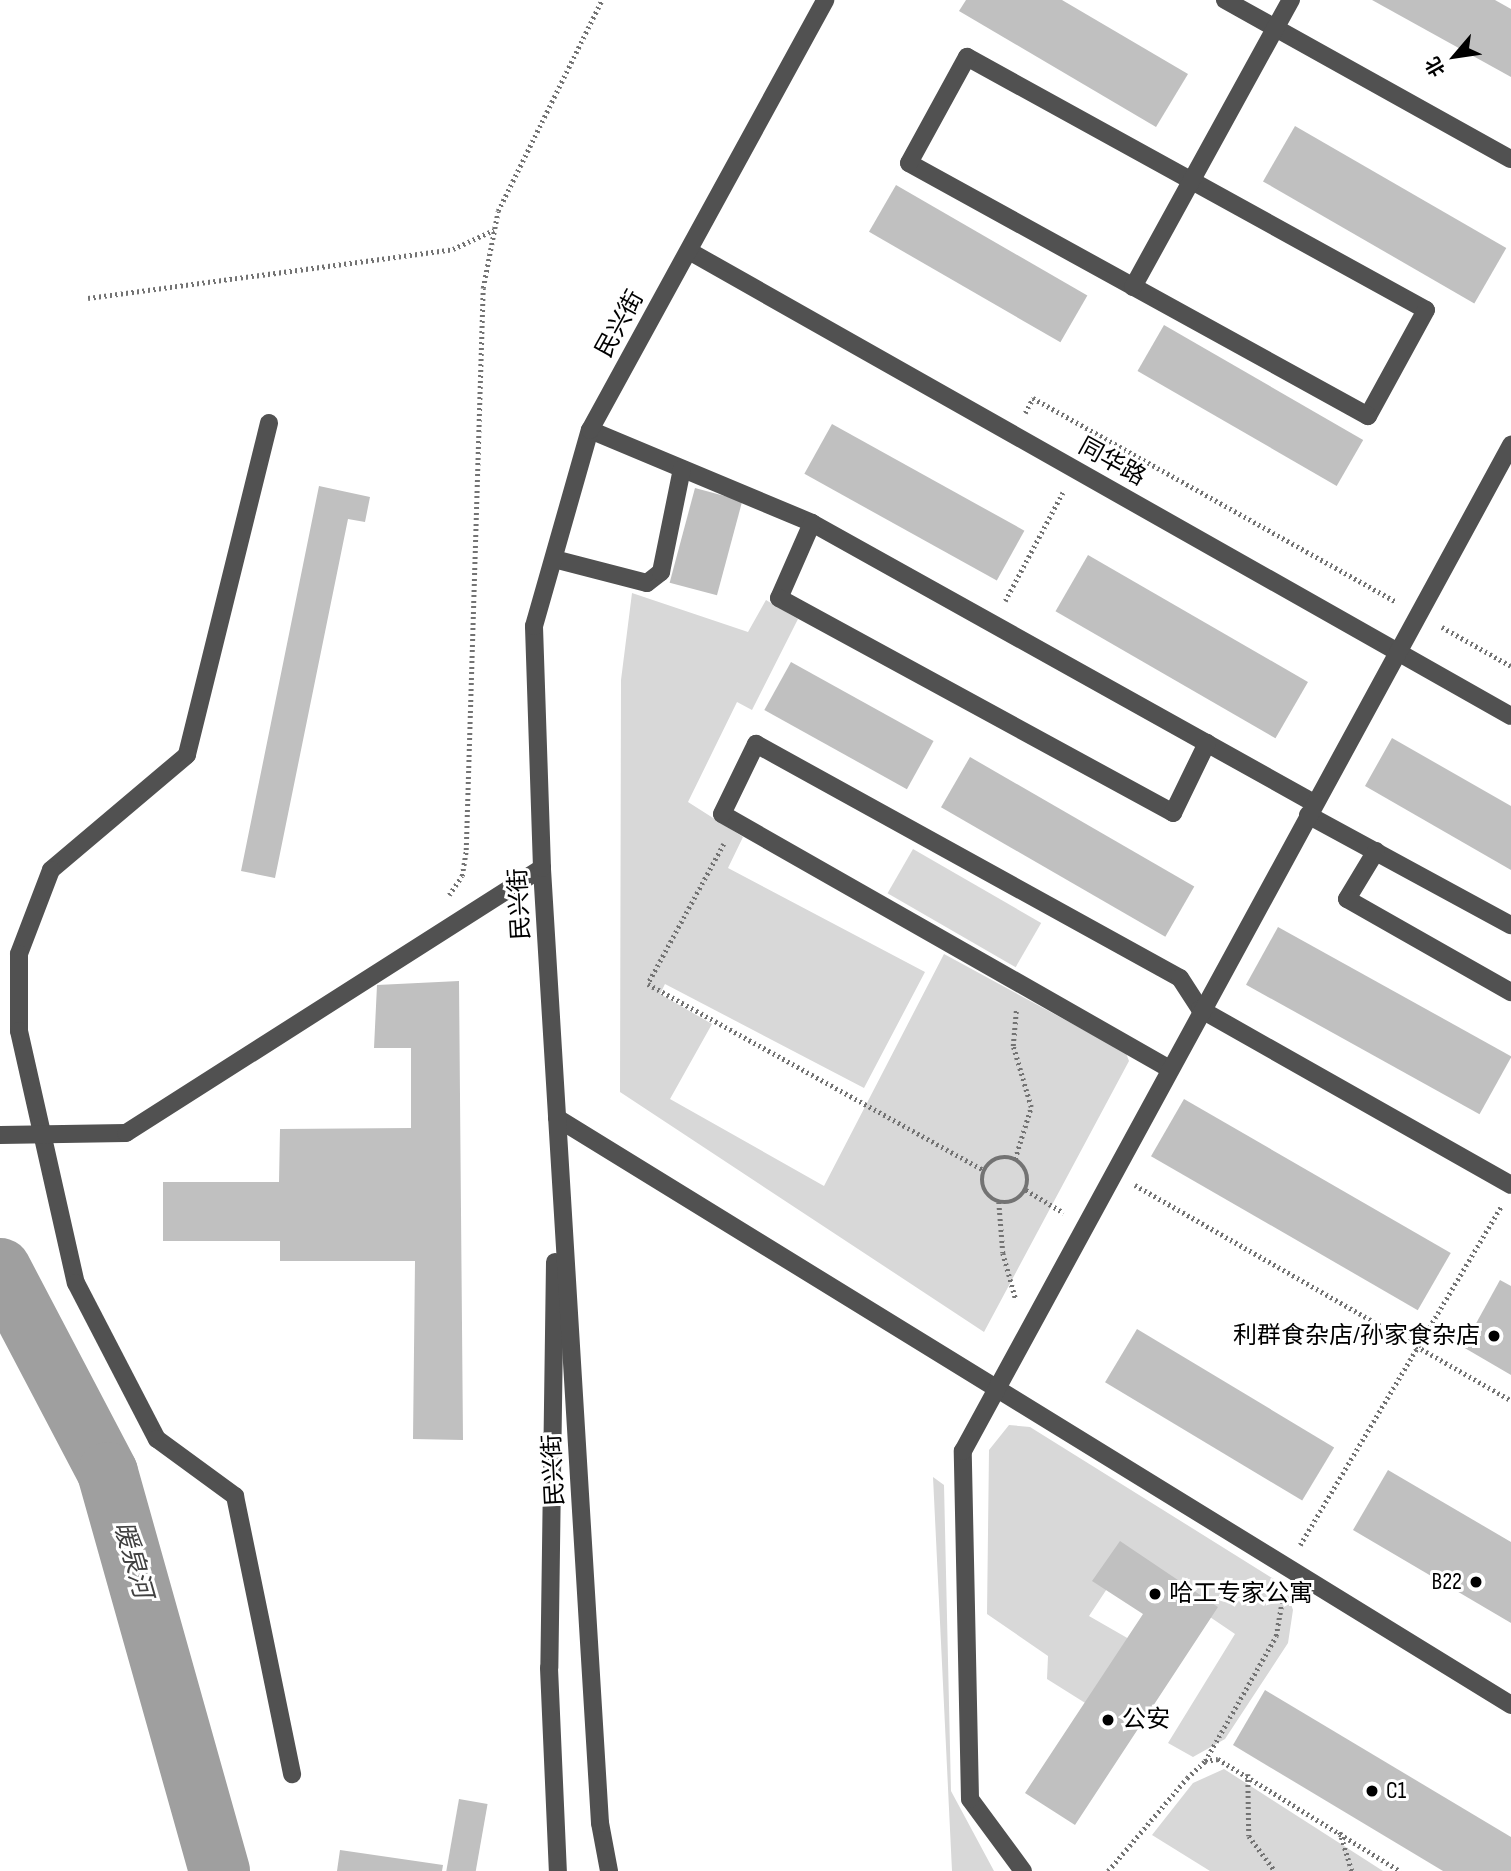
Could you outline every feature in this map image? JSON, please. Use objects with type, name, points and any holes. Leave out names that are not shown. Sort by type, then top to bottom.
[{"type":"street","name":"民兴街","points":[[609,1871],[600,1823],[557,1118],[542,868],[534,626],[590,430],[825,0]]},
{"type":"street","points":[[1225,0],[1511,159]]},
{"type":"street","points":[[1133,287],[1292,0]]},
{"type":"street","points":[[967,57],[1426,310],[1368,416],[1133,287],[909,163],[967,57]]},
{"type":"street","name":"同华路","points":[[689,251],[1511,716]]},
{"type":"street","points":[[269,423],[187,755],[51,870],[19,954],[19,1031],[37,1134],[76,1283],[158,1439],[235,1496],[292,1774]]},
{"type":"street","points":[[590,430],[811,523],[1207,743],[1376,850],[1511,925]]},
{"type":"street","points":[[1023,1871],[970,1799],[963,1451],[1024,1331],[1111,1171],[1511,445]]},
{"type":"street","points":[[554,559],[647,583],[660,572],[682,469]]},
{"type":"street","points":[[811,523],[779,598],[1173,813],[1207,743]]},
{"type":"street","points":[[1168,1068],[722,814],[756,744],[1180,978],[1200,1009],[1511,1185]]},
{"type":"street","points":[[1376,850],[1347,899],[1511,992]]},
{"type":"street","points":[[0,1135],[126,1133],[542,868]]},
{"type":"street","points":[[557,1118],[996,1384],[1511,1705]]},
{"type":"street","points":[[557,1118],[550,1668],[558,1871]]},
{"type":"path","points":[[440,908],[462,876],[466,850],[483,288],[494,229],[602,0]]},
{"type":"path","points":[[88,298],[453,249],[494,229]]},
{"type":"path","points":[[1013,435],[1033,398],[1511,666]]},
{"type":"path","points":[[993,624],[1075,470]]},
{"type":"path","points":[[737,822],[648,984],[984,1170]]},
{"type":"path","points":[[1015,1159],[1031,1107],[1013,1033],[1025,986]]},
{"type":"path","points":[[984,1170],[994,1160],[1015,1159]]},
{"type":"path","points":[[984,1170],[987,1193],[999,1202],[1014,1201],[1026,1190],[1028,1175],[1015,1159]]},
{"type":"path","points":[[1111,1171],[1511,1400]]},
{"type":"path","points":[[1026,1190],[1083,1223]]},
{"type":"path","points":[[999,1202],[1003,1253],[1024,1331]]},
{"type":"path","points":[[1108,1871],[1205,1761],[1276,1636],[1287,1566],[1504,1203]]},
{"type":"path","points":[[1205,1761],[1231,1763],[1400,1871]]},
{"type":"path","points":[[1248,1774],[1249,1836],[1275,1871]]},
{"type":"path","points":[[1340,1832],[1352,1871]]},
{"type":"shaded area","points":[[632,593],[748,632],[766,600],[798,619],[752,710],[737,702],[688,802],[743,837],[728,868],[925,972],[864,1088],[665,984],[660,994],[712,1024],[670,1099],[824,1186],[944,954],[1126,1053],[1129,1061],[984,1332],[620,1092],[621,680]]},
{"type":"shaded area","points":[[913,849],[1041,923],[1016,967],[888,893]]},
{"type":"shaded area","points":[[1009,1425],[1030,1427],[1285,1586],[1293,1610],[1288,1643],[1225,1739],[1193,1757],[1168,1743],[1235,1634],[1126,1560],[1089,1616],[1136,1643],[1098,1711],[1047,1679],[1048,1656],[987,1614],[989,1450]]},
{"type":"shaded area","points":[[933,1477],[944,1485],[951,1791],[994,1871],[952,1871]]},
{"type":"shaded area","points":[[1224,1769],[1383,1871],[1210,1871],[1152,1835],[1193,1783]]},
{"type":"building","points":[[966,0],[1062,0],[1188,74],[1156,127],[959,11]]},
{"type":"building","points":[[1372,0],[1495,0],[1511,9],[1511,77]]},
{"type":"building","points":[[1295,126],[1506,248],[1474,303],[1263,181]]},
{"type":"building","points":[[896,185],[1087,295],[1060,342],[869,232]]},
{"type":"building","points":[[1164,325],[1363,440],[1337,486],[1138,371]]},
{"type":"building","points":[[832,424],[1024,531],[997,581],[804,474]]},
{"type":"building","points":[[319,486],[370,497],[365,522],[348,519],[275,878],[241,871]]},
{"type":"building","points":[[695,488],[742,501],[717,595],[670,583]]},
{"type":"building","points":[[1088,555],[1308,682],[1275,738],[1056,611]]},
{"type":"building","points":[[791,662],[934,741],[907,789],[764,710]]},
{"type":"building","points":[[1392,738],[1511,806],[1511,870],[1365,786]]},
{"type":"building","points":[[970,757],[1194,886],[1165,937],[941,807]]},
{"type":"building","points":[[1278,927],[1511,1056],[1480,1114],[1246,985]]},
{"type":"building","points":[[459,981],[463,1440],[413,1439],[415,1261],[280,1261],[280,1241],[163,1241],[163,1182],[279,1182],[280,1129],[411,1128],[411,1048],[374,1048],[377,985]]},
{"type":"building","points":[[1184,1099],[1451,1253],[1418,1310],[1151,1156]]},
{"type":"building","points":[[1500,1280],[1511,1286],[1511,1375],[1463,1347]]},
{"type":"building","points":[[1137,1329],[1334,1447],[1302,1501],[1105,1382]]},
{"type":"building","name":"B22","points":[[1388,1470],[1511,1542],[1511,1623],[1353,1530]]},
{"type":"building","name":"公安","points":[[1120,1541],[1218,1607],[1075,1825],[1025,1793],[1143,1614],[1092,1581]]},
{"type":"building","name":"C1","points":[[1265,1690],[1511,1837],[1511,1871],[1443,1871],[1233,1745]]},
{"type":"building","points":[[459,1799],[488,1804],[476,1871],[446,1871]]},
{"type":"building","points":[[340,1850],[443,1865],[442,1871],[337,1871]]},
{"type":"waterway","name":"暖泉河","points":[[0,1268],[107,1472],[219,1871]]},
{"type":"place","name":"利群食杂店/孙家食杂店","points":[[1494,1336]]},
{"type":"place","name":"B22","points":[[1476,1582]]},
{"type":"place","name":"哈工专家公寓","points":[[1155,1594]]},
{"type":"place","name":"公安","points":[[1108,1720]]},
{"type":"place","name":"C1","points":[[1372,1791]]}]
